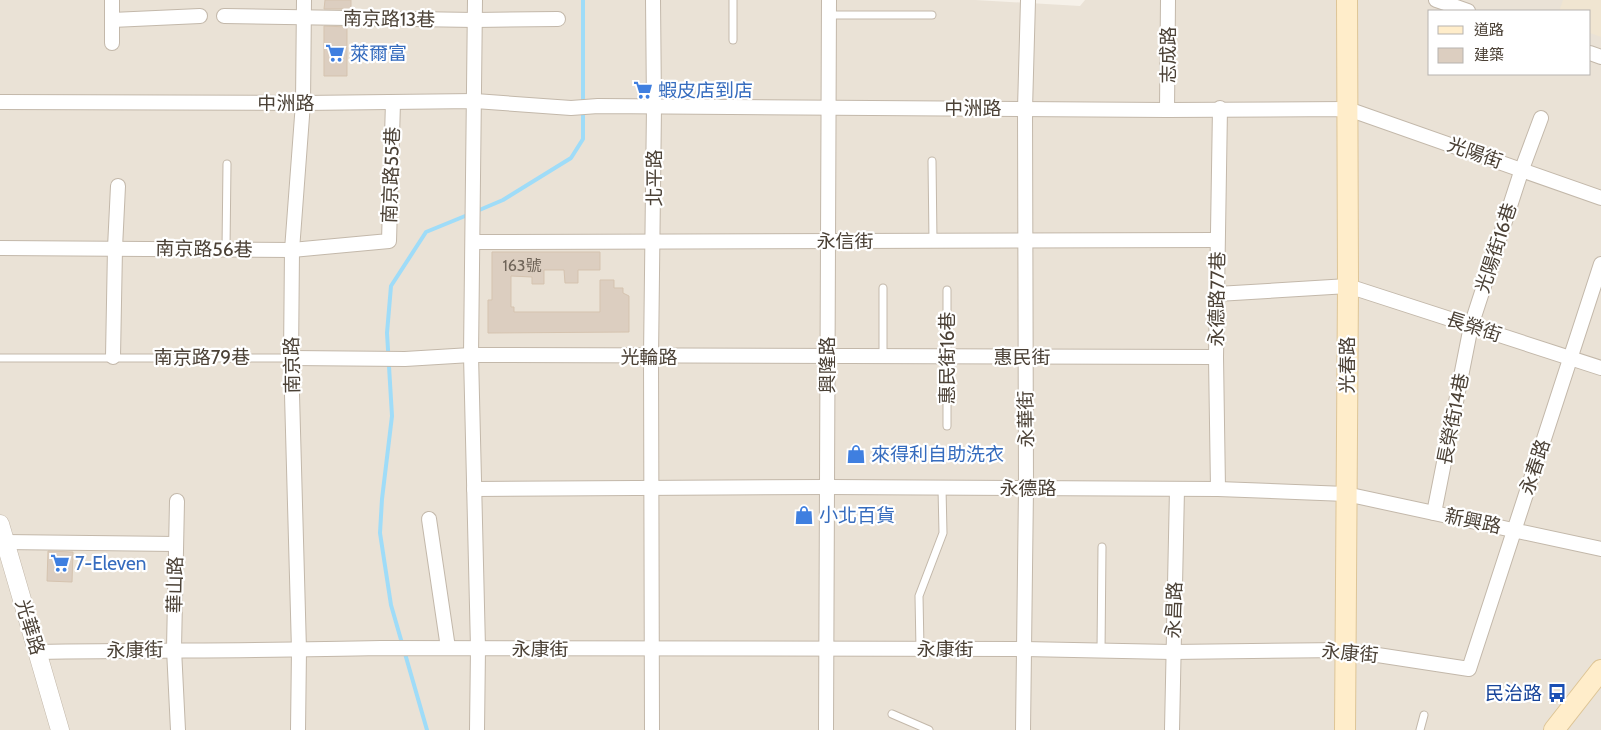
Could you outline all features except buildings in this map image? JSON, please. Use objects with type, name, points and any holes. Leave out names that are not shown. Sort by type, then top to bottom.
[{"type":"main road","name":"光春路","points":[[1345,730],[1348,286],[1347,0]]},
{"type":"main road","points":[[1554,730],[1601,670]]},
{"type":"street","points":[[112,0],[112,43]]},
{"type":"street","name":"南京路","points":[[298,730],[299,650],[291,358],[292,250],[302,103],[304,0]]},
{"type":"street","points":[[475,0],[471,355],[478,648],[477,730]]},
{"type":"street","name":"北平路","points":[[652,730],[651,357],[654,242],[653,0]]},
{"type":"street","name":"興隆路","points":[[826,730],[829,0]]},
{"type":"street","name":"永華街","points":[[1023,730],[1026,488],[1025,109],[1028,0]]},
{"type":"street","name":"志成路","points":[[1167,110],[1168,0]]},
{"type":"street","points":[[1436,0],[1465,10]]},
{"type":"street","points":[[112,20],[200,16]]},
{"type":"street","name":"南京路13巷","points":[[224,16],[475,20],[558,19]]},
{"type":"street","name":"中洲路","points":[[0,102],[302,103],[474,101],[572,108],[654,106],[1167,110],[1220,108],[1348,109]]},
{"type":"street","name":"南京路55巷","points":[[292,250],[389,241],[393,102]]},
{"type":"street","name":"永德路77巷","points":[[1218,489],[1216,357],[1220,108]]},
{"type":"street","name":"光陽街","points":[[1348,109],[1601,198]]},
{"type":"street","name":"光陽街16巷","points":[[1471,326],[1522,169],[1541,118]]},
{"type":"street","points":[[113,357],[118,186]]},
{"type":"street","name":"永信街","points":[[473,238],[654,242],[1217,240]]},
{"type":"street","name":"南京路56巷","points":[[0,248],[292,250]]},
{"type":"street","name":"永春路","points":[[1469,669],[1601,264]]},
{"type":"street","points":[[1217,294],[1348,286]]},
{"type":"street","name":"長榮街","points":[[1348,286],[1601,368]]},
{"type":"street","name":"長榮街14巷","points":[[1434,513],[1471,326]]},
{"type":"street","name":"光輪路","points":[[291,358],[405,359],[471,355],[827,357]]},
{"type":"street","name":"惠民街","points":[[827,357],[1216,357]]},
{"type":"street","name":"永德路","points":[[474,489],[828,487],[1218,489],[1346,494]]},
{"type":"street","name":"永昌路","points":[[1172,730],[1172,652],[1177,489]]},
{"type":"street","name":"新興路","points":[[1346,494],[1601,549]]},
{"type":"street","name":"華山路","points":[[177,500],[174,649],[178,730]]},
{"type":"street","points":[[430,519],[448,648]]},
{"type":"street","name":"光華路","points":[[0,524],[60,730]]},
{"type":"street","points":[[4,542],[176,544]]},
{"type":"street","name":"永康街","points":[[38,652],[382,648],[1024,649],[1172,652],[1345,650],[1469,669]]},
{"type":"lane","points":[[733,0],[733,40]]},
{"type":"lane","points":[[829,15],[932,15]]},
{"type":"lane","points":[[932,162],[933,241]]},
{"type":"lane","points":[[226,249],[228,164]]},
{"type":"lane","points":[[883,288],[883,357]]},
{"type":"lane","name":"惠民街16巷","points":[[947,290],[947,426]]},
{"type":"lane","name":"南京路79巷","points":[[0,358],[291,358]]},
{"type":"lane","points":[[920,649],[919,596],[943,533],[942,488]]},
{"type":"lane","points":[[1101,651],[1102,547]]},
{"type":"lane","points":[[892,714],[930,730]]},
{"type":"lane","points":[[1420,730],[1424,715]]},
{"type":"shaded area","points":[[0,0],[975,0],[1080,6],[1085,0],[1601,0],[1601,730],[0,730]]},
{"type":"shaded area","points":[[1563,0],[1601,0],[1601,37],[1591,33],[1591,10],[1559,10]]},
{"type":"waterway","points":[[477,211],[503,200],[571,158],[583,139],[583,0]]},
{"type":"waterway","points":[[427,730],[391,605],[380,533],[392,416],[387,333],[391,286],[426,232],[470,214]]},
{"type":"place","name":"萊爾富","points":[[335,53]]},
{"type":"place","name":"蝦皮店到店","points":[[643,90]]},
{"type":"place","name":"來得利自助洗衣","points":[[856,454]]},
{"type":"place","name":"小北百貨","points":[[804,515]]},
{"type":"place","name":"7-Eleven","points":[[60,563]]},
{"type":"place","name":"民治路","points":[[1557,693]]}]
